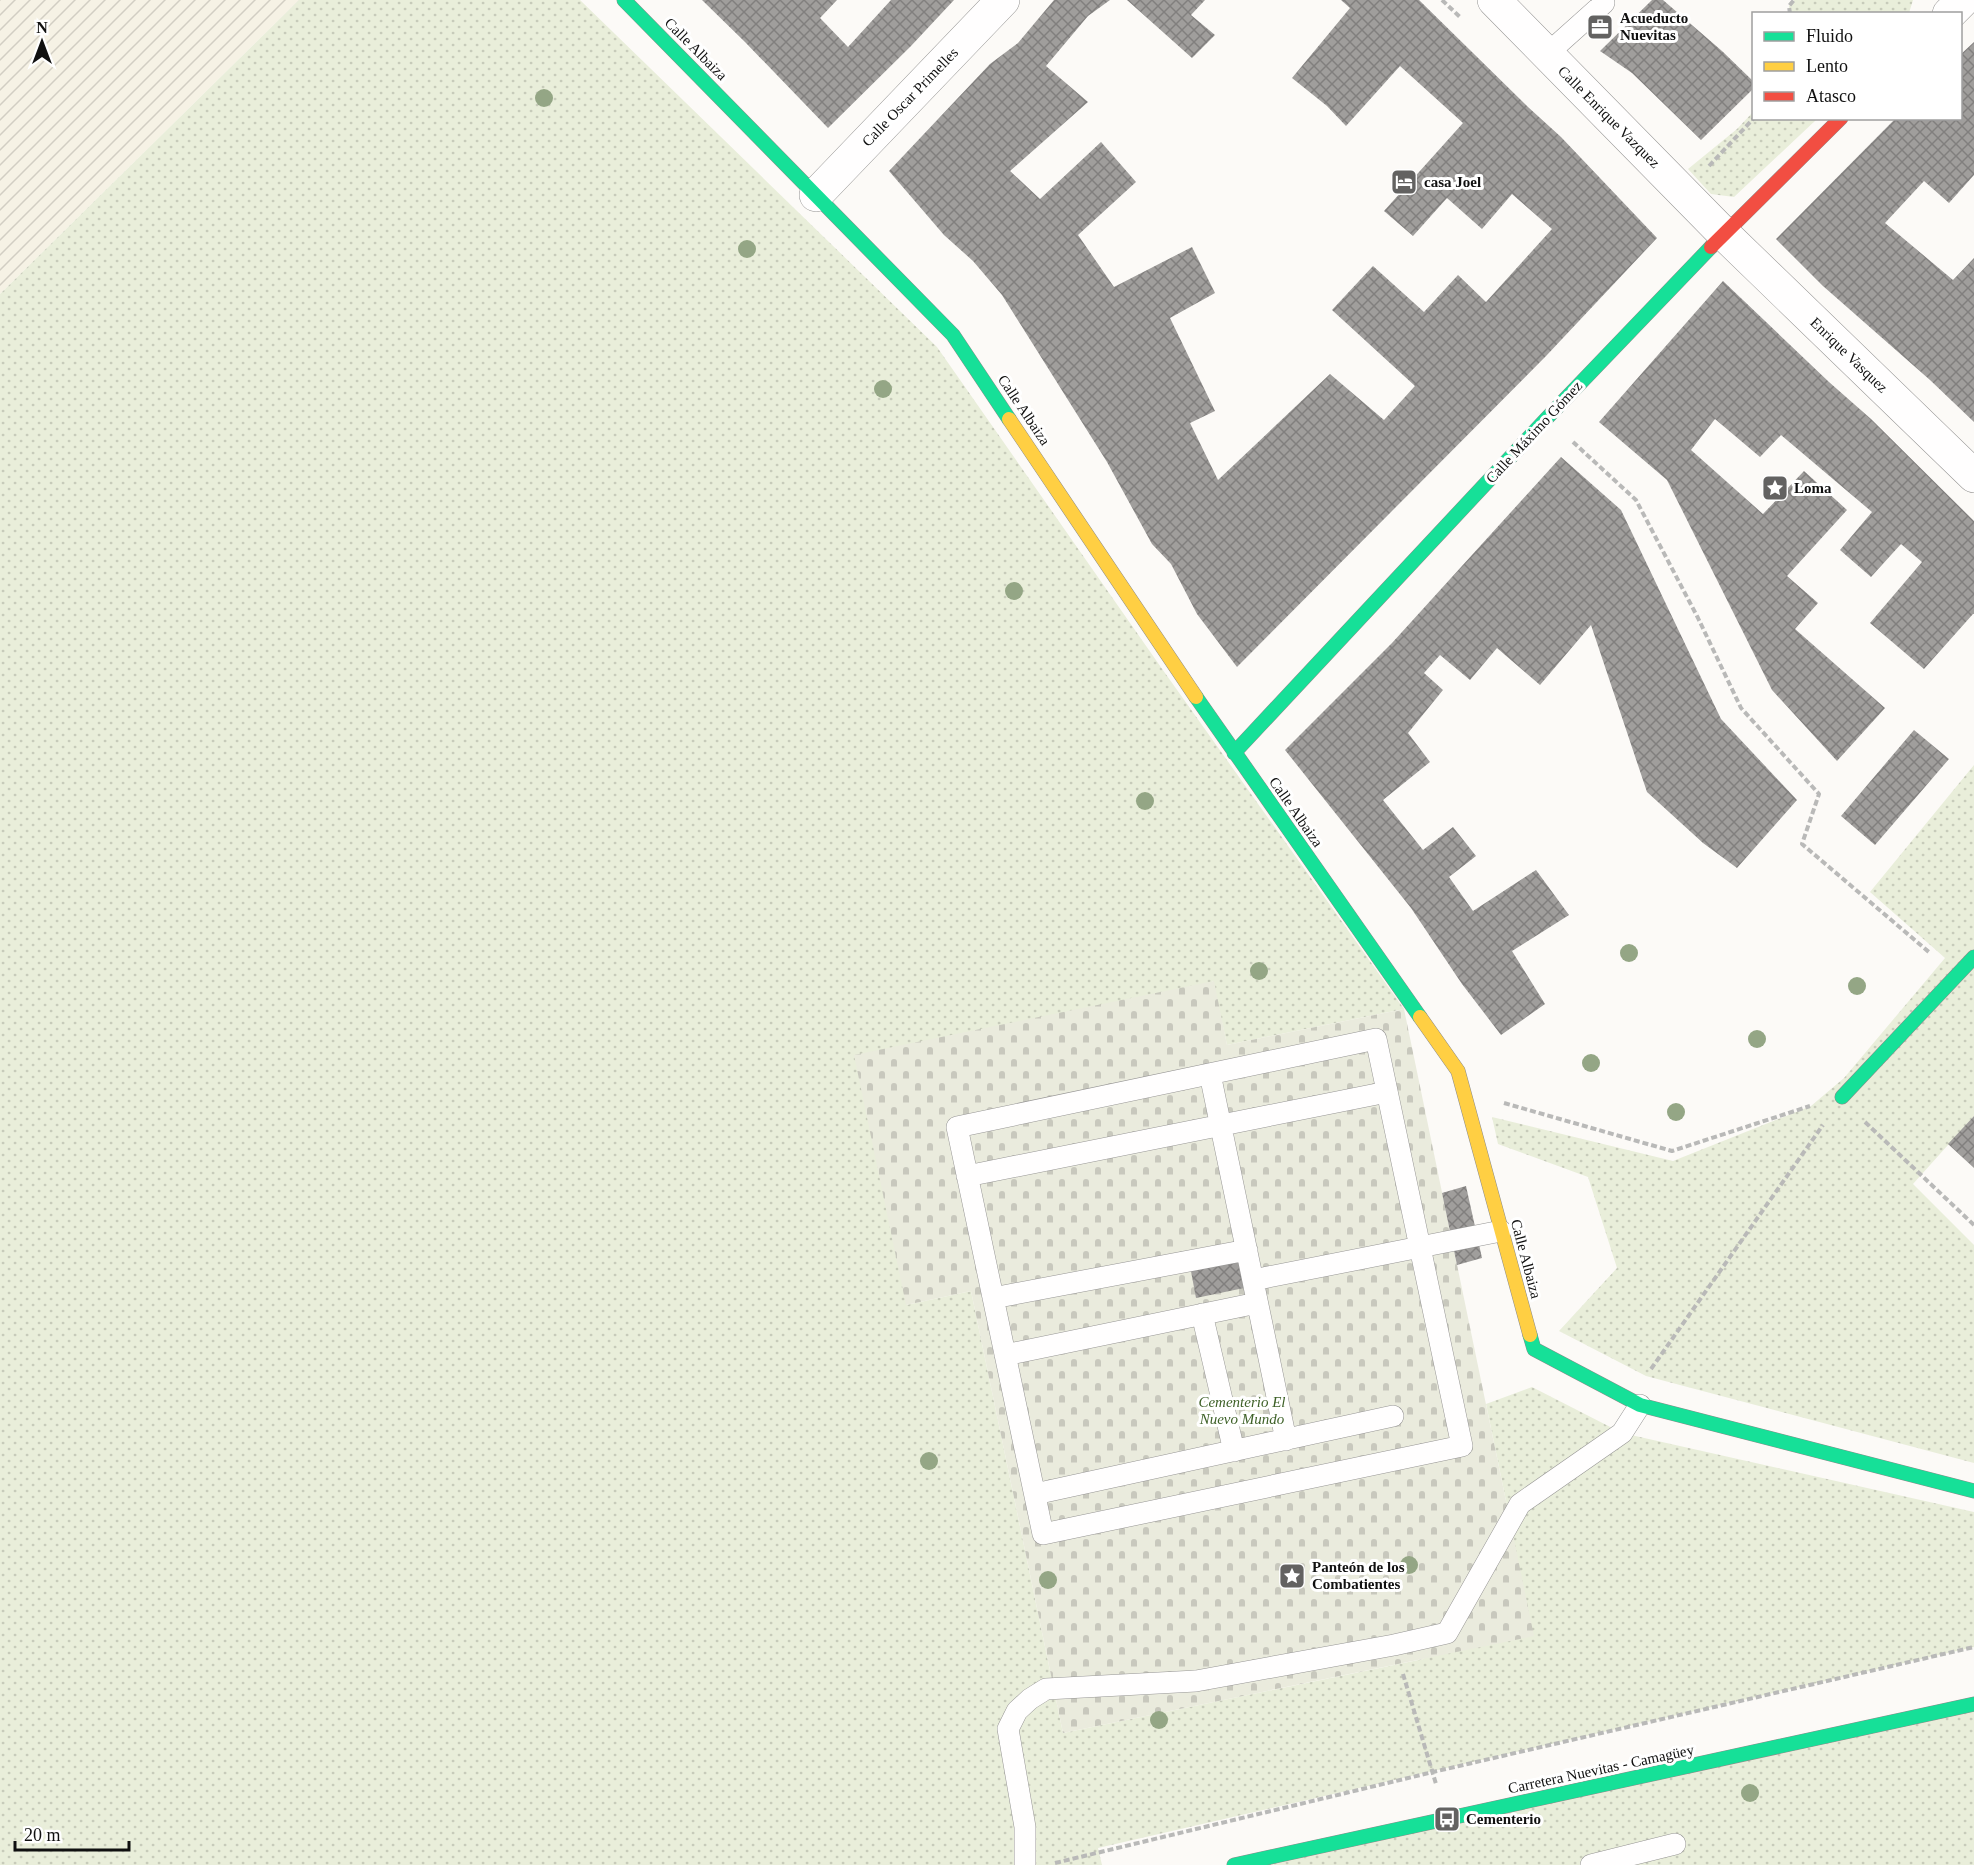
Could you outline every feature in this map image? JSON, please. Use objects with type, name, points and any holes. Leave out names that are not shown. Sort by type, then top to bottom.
[{"type":"main road","name":"Calle Albaiza","points":[[624,0],[953,335],[1234,753],[1458,1071],[1534,1349],[1640,1405],[1974,1491]]},
{"type":"main road","name":"Calle Máximo Gómez","points":[[1234,753],[1723,233],[1839,120]]},
{"type":"main road","points":[[1842,1097],[1974,957]]},
{"type":"main road","name":"Carretera Nuevitas - Camagüey","points":[[1234,1865],[1974,1704]]},
{"type":"street","name":"Calle Oscar Primelles","points":[[816,195],[1004,0]]},
{"type":"street","name":"Calle Enrique Vazquez","points":[[1494,0],[1723,233]]},
{"type":"street","points":[[1951,12],[1963,0]]},
{"type":"street","name":"Enrique Vasquez","points":[[1723,233],[1974,476]]},
{"type":"lane","points":[[1547,54],[1604,3],[1602,0]]},
{"type":"lane","points":[[1376,1039],[1387,1092],[1462,1446],[1043,1534],[957,1127],[1376,1039]]},
{"type":"lane","points":[[1210,1074],[1286,1440]]},
{"type":"lane","points":[[968,1176],[1387,1092]]},
{"type":"lane","points":[[1253,1280],[1501,1231]]},
{"type":"lane","points":[[993,1298],[1247,1250]]},
{"type":"lane","points":[[1005,1355],[1257,1303]]},
{"type":"lane","points":[[1202,1314],[1234,1451]]},
{"type":"lane","points":[[1025,1865],[1025,1827],[1008,1729],[1017,1711],[1030,1699],[1046,1689],[1197,1681],[1447,1633],[1520,1504],[1622,1433],[1640,1405]]},
{"type":"lane","points":[[1035,1494],[1393,1416]]},
{"type":"lane","points":[[1591,1865],[1675,1844]]},
{"type":"path","points":[[1681,190],[1695,179],[1752,120]]},
{"type":"path","points":[[1547,418],[1636,500],[1698,618],[1741,708],[1819,794],[1802,844],[1956,975]]},
{"type":"path","points":[[1640,1405],[1646,1376],[1842,1097],[1870,1127],[1974,1225]]},
{"type":"path","points":[[1495,1100],[1672,1150],[1811,1106]]},
{"type":"path","points":[[1394,1645],[1447,1819]]},
{"type":"path","points":[[1045,1865],[1433,1772],[1974,1647]]},
{"type":"shaded area","points":[[0,0],[299,0],[0,294]]},
{"type":"green space","points":[[299,0],[580,0],[937,347],[1404,1009],[1227,1045],[1213,981],[906,1305],[971,1291],[1063,1733],[1423,1659],[1513,1535],[1486,1404],[1532,1387],[1622,1433],[1974,1512],[1974,1647],[1098,1848],[1102,1865],[0,1865],[0,294]]},
{"type":"green space","points":[[1794,0],[1913,0],[1909,12],[1790,12],[1789,6]]},
{"type":"green space","points":[[1752,113],[1752,120],[1816,120],[1734,197],[1711,194],[1688,169],[1737,129]]},
{"type":"green space","points":[[1974,765],[1974,1116],[1913,1184],[1974,1245],[1974,1463],[1646,1376],[1559,1331],[1617,1268],[1588,1177],[1498,1144],[1492,1117],[1673,1161],[1811,1106],[1844,1078],[1945,958],[1870,892]]},
{"type":"green space","name":"Cementerio El Nuevo Mundo","points":[[1214,981],[1227,1045],[1404,1009],[1534,1636],[1063,1733],[971,1291],[906,1305],[854,1055]]},
{"type":"green space","points":[[1974,1704],[1974,1865],[1234,1865]]},
{"type":"building","points":[[702,0],[837,0],[820,18],[848,47],[891,0],[954,0],[828,128]]},
{"type":"building","points":[[1054,0],[1110,0],[1088,16],[1046,66],[1088,102],[1010,171],[1040,199],[1101,142],[1136,182],[1078,235],[1114,287],[1192,247],[1215,293],[1170,318],[1215,411],[1190,423],[1218,480],[1330,374],[1384,420],[1415,386],[1332,310],[1373,266],[1424,312],[1458,275],[1486,302],[1552,229],[1512,194],[1482,229],[1447,198],[1413,236],[1384,211],[1463,123],[1400,66],[1346,126],[1327,106],[1292,78],[1350,8],[1341,0],[1419,0],[1561,137],[1657,238],[1547,355],[1237,667],[1197,614],[1171,564],[1152,544],[1107,462],[1002,295],[973,261],[944,235],[889,171],[990,64],[1018,43]]},
{"type":"building","points":[[1127,0],[1205,0],[1191,15],[1215,35],[1192,58]]},
{"type":"building","points":[[1652,0],[1663,0],[1752,80],[1752,90],[1701,140],[1632,73],[1600,51]]},
{"type":"building","points":[[1974,42],[1974,175],[1949,203],[1924,181],[1885,223],[1953,280],[1974,258],[1974,422],[1823,286],[1776,239],[1894,120],[1962,120],[1962,53]]},
{"type":"building","points":[[1723,281],[1871,419],[1974,521],[1974,614],[1924,669],[1870,623],[1922,562],[1901,544],[1871,577],[1840,550],[1872,512],[1781,435],[1760,457],[1715,419],[1691,450],[1763,514],[1804,471],[1847,510],[1787,576],[1818,603],[1795,629],[1885,708],[1837,761],[1772,690],[1667,480],[1599,422]]},
{"type":"building","points":[[1561,457],[1621,510],[1721,719],[1797,800],[1737,868],[1703,843],[1647,792],[1591,625],[1540,685],[1497,648],[1470,680],[1440,655],[1424,673],[1443,690],[1408,733],[1430,762],[1383,800],[1423,850],[1453,827],[1476,856],[1449,877],[1473,911],[1536,870],[1569,915],[1512,951],[1545,1004],[1501,1035],[1462,984],[1411,908],[1285,750],[1392,643]]},
{"type":"building","points":[[1914,730],[1949,759],[1875,845],[1841,816]]},
{"type":"building","points":[[1974,1116],[1974,1168],[1948,1144]]},
{"type":"building","points":[[1466,1186],[1482,1258],[1457,1265],[1442,1193]]},
{"type":"building","points":[[1238,1257],[1244,1288],[1196,1298],[1190,1266]]},
{"type":"traffic: fast","points":[[624,0],[953,335],[1009,419]]},
{"type":"traffic: fast","points":[[1234,753],[1547,418],[1711,247]]},
{"type":"traffic: fast","points":[[1196,697],[1420,1017]]},
{"type":"traffic: fast","points":[[1842,1097],[1974,957]]},
{"type":"traffic: fast","points":[[1530,1335],[1534,1349],[1640,1405],[1974,1491]]},
{"type":"traffic: fast","points":[[1234,1865],[1974,1704]]},
{"type":"traffic: slow","points":[[1009,419],[1196,697]]},
{"type":"traffic: slow","points":[[1420,1017],[1458,1071],[1530,1335]]},
{"type":"traffic: jam","points":[[1711,247],[1839,120]]},
{"type":"place","name":"Acueducto Nuevitas","points":[[1600,27]]},
{"type":"place","name":"casa Joel","points":[[1404,182]]},
{"type":"place","name":"Loma","points":[[1775,488]]},
{"type":"place","name":"Panteón de los Combatientes","points":[[1292,1576]]},
{"type":"place","name":"Cementerio","points":[[1447,1819]]}]
